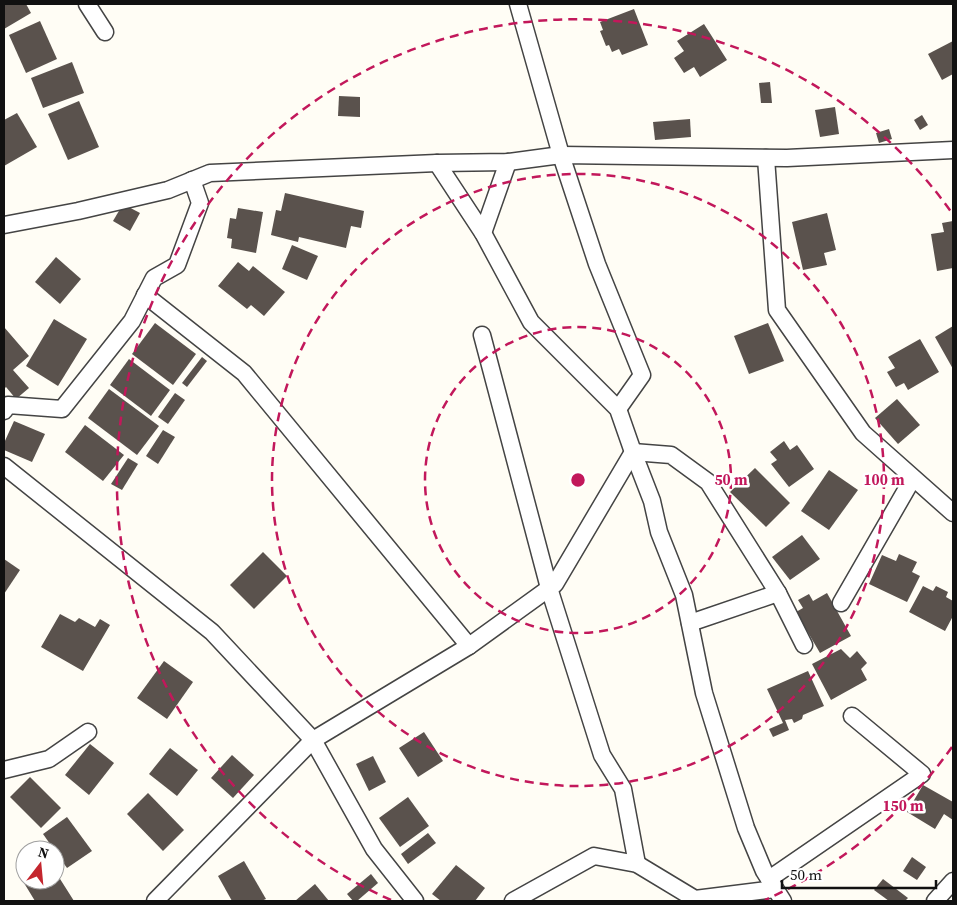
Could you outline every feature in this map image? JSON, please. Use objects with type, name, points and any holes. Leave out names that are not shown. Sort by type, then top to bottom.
[{"type":"street","points":[[86,4],[105,32]]},
{"type":"street","points":[[518,4],[561,155],[597,264],[642,375],[618,409]]},
{"type":"street","points":[[4,225],[78,211],[168,190],[210,174],[437,163],[508,162],[561,155],[787,158],[953,150]]},
{"type":"street","points":[[766,158],[777,310],[863,433],[953,513]]},
{"type":"street","points":[[483,233],[508,162]]},
{"type":"street","points":[[437,163],[483,233],[531,322],[618,409],[652,501],[659,532],[684,595],[706,702],[746,828],[764,871],[776,890]]},
{"type":"street","points":[[4,411],[8,405],[62,409],[132,321],[154,278],[177,265],[200,203],[192,180]]},
{"type":"street","points":[[146,295],[244,373],[469,646]]},
{"type":"street","points":[[482,336],[549,588],[602,756],[623,789],[637,864]]},
{"type":"street","points":[[155,901],[312,740],[469,646],[556,584],[633,452]]},
{"type":"street","points":[[633,452],[671,455],[708,482],[778,593],[804,645]]},
{"type":"street","points":[[4,466],[212,632],[312,740],[374,849],[415,901]]},
{"type":"street","points":[[841,603],[914,478]]},
{"type":"street","points":[[690,623],[778,593]]},
{"type":"street","points":[[513,901],[594,856],[637,864],[695,899],[776,890],[922,774],[852,716]]},
{"type":"street","points":[[4,770],[50,758],[88,732]]},
{"type":"street","points":[[935,901],[953,881]]},
{"type":"building","points":[[4,4],[26,4],[31,13],[4,29]]},
{"type":"building","points":[[634,9],[648,45],[622,55],[619,49],[612,52],[609,45],[606,46],[600,31],[603,30],[600,22]]},
{"type":"building","points":[[40,21],[57,59],[26,73],[9,35]]},
{"type":"building","points":[[704,24],[727,60],[700,77],[694,67],[684,73],[674,58],[684,51],[677,41]]},
{"type":"building","points":[[953,41],[953,74],[942,80],[928,54]]},
{"type":"building","points":[[72,62],[84,93],[43,108],[31,78]]},
{"type":"building","points":[[770,82],[772,103],[761,103],[759,83]]},
{"type":"building","points":[[339,96],[360,97],[360,117],[338,116]]},
{"type":"building","points":[[79,101],[99,147],[68,160],[48,114]]},
{"type":"building","points":[[835,107],[839,134],[820,137],[815,110]]},
{"type":"building","points":[[17,113],[37,147],[4,166],[4,120]]},
{"type":"building","points":[[922,115],[928,125],[920,130],[914,120]]},
{"type":"building","points":[[690,119],[691,137],[655,140],[653,122]]},
{"type":"building","points":[[889,129],[892,139],[879,143],[876,133]]},
{"type":"building","points":[[285,193],[364,211],[361,228],[351,226],[346,248],[299,237],[298,242],[271,235],[276,210],[281,211]]},
{"type":"building","points":[[123,204],[140,213],[130,231],[113,221]]},
{"type":"building","points":[[238,208],[263,212],[256,253],[231,248],[232,239],[227,238],[230,218],[236,219]]},
{"type":"building","points":[[827,213],[836,250],[824,253],[827,265],[803,270],[792,222]]},
{"type":"building","points":[[953,221],[953,268],[937,271],[931,234],[944,232],[942,223]]},
{"type":"building","points":[[292,245],[318,256],[307,280],[282,269]]},
{"type":"building","points":[[56,257],[81,279],[60,304],[35,282]]},
{"type":"building","points":[[238,262],[249,271],[253,266],[285,292],[264,316],[251,305],[247,309],[218,286]]},
{"type":"building","points":[[54,319],[87,339],[58,386],[26,366]]},
{"type":"building","points":[[155,323],[196,354],[173,385],[132,354]]},
{"type":"building","points":[[768,323],[784,361],[749,374],[734,336]]},
{"type":"building","points":[[953,326],[953,369],[935,337]]},
{"type":"building","points":[[4,327],[29,356],[13,370],[29,388],[16,399],[6,387],[4,389]]},
{"type":"building","points":[[920,339],[939,372],[908,390],[904,383],[896,387],[887,372],[895,368],[888,357]]},
{"type":"building","points":[[202,357],[207,361],[187,387],[182,383]]},
{"type":"building","points":[[129,359],[170,390],[151,416],[110,385]]},
{"type":"building","points":[[109,389],[159,426],[137,455],[88,418]]},
{"type":"building","points":[[175,393],[185,400],[168,424],[158,417]]},
{"type":"building","points":[[897,399],[920,425],[898,444],[875,418]]},
{"type":"building","points":[[14,421],[45,434],[32,462],[4,450],[4,443]]},
{"type":"building","points":[[85,425],[124,455],[103,481],[65,452]]},
{"type":"building","points":[[163,430],[175,437],[158,464],[146,456]]},
{"type":"building","points":[[784,441],[790,450],[797,445],[814,469],[789,487],[771,464],[777,460],[770,452]]},
{"type":"building","points":[[128,458],[138,464],[122,490],[111,484]]},
{"type":"building","points":[[755,468],[790,503],[766,527],[730,492]]},
{"type":"building","points":[[829,470],[858,490],[829,530],[801,511]]},
{"type":"building","points":[[802,535],[820,559],[790,580],[772,557]]},
{"type":"building","points":[[263,552],[287,576],[254,609],[230,585]]},
{"type":"building","points":[[899,554],[917,562],[912,572],[920,576],[907,602],[869,584],[882,555],[896,561]]},
{"type":"building","points":[[4,559],[20,570],[4,594]]},
{"type":"building","points":[[923,586],[933,591],[936,586],[948,592],[946,597],[953,601],[953,616],[945,631],[909,612]]},
{"type":"building","points":[[827,593],[851,636],[820,653],[796,612],[803,608],[798,600],[809,594],[813,601]]},
{"type":"building","points":[[60,614],[75,622],[79,618],[95,627],[100,619],[110,625],[83,671],[41,647]]},
{"type":"building","points":[[841,649],[850,658],[857,651],[867,663],[861,669],[867,680],[831,700],[812,664]]},
{"type":"building","points":[[164,661],[193,682],[167,719],[137,698]]},
{"type":"building","points":[[808,671],[824,706],[803,715],[802,719],[794,723],[792,719],[785,720],[789,730],[773,737],[769,729],[783,723],[767,689]]},
{"type":"building","points":[[424,732],[443,761],[418,777],[399,748]]},
{"type":"building","points":[[90,744],[114,763],[89,795],[65,775]]},
{"type":"building","points":[[170,748],[198,770],[177,796],[149,774]]},
{"type":"building","points":[[232,755],[254,775],[233,798],[211,778]]},
{"type":"building","points":[[373,756],[386,782],[369,791],[356,764]]},
{"type":"building","points":[[30,777],[61,808],[41,828],[10,797]]},
{"type":"building","points":[[923,785],[953,802],[953,820],[944,814],[935,829],[907,812]]},
{"type":"building","points":[[148,793],[184,830],[163,851],[127,814]]},
{"type":"building","points":[[408,797],[429,826],[400,847],[379,818]]},
{"type":"building","points":[[67,817],[92,851],[67,868],[65,865],[65,840],[47,840],[43,834]]},
{"type":"building","points":[[428,833],[436,843],[408,864],[401,854]]},
{"type":"building","points":[[912,857],[926,867],[917,880],[903,871]]},
{"type":"building","points":[[244,861],[266,899],[261,901],[232,901],[218,876]]},
{"type":"building","points":[[456,865],[485,888],[475,901],[441,901],[432,894]]},
{"type":"building","points":[[371,874],[378,883],[357,901],[353,901],[347,894]]},
{"type":"building","points":[[883,879],[908,898],[905,901],[889,901],[874,890]]},
{"type":"building","points":[[315,884],[329,901],[295,901]]},
{"type":"building","points":[[65,887],[74,901],[35,901],[28,890],[65,890]]}]
